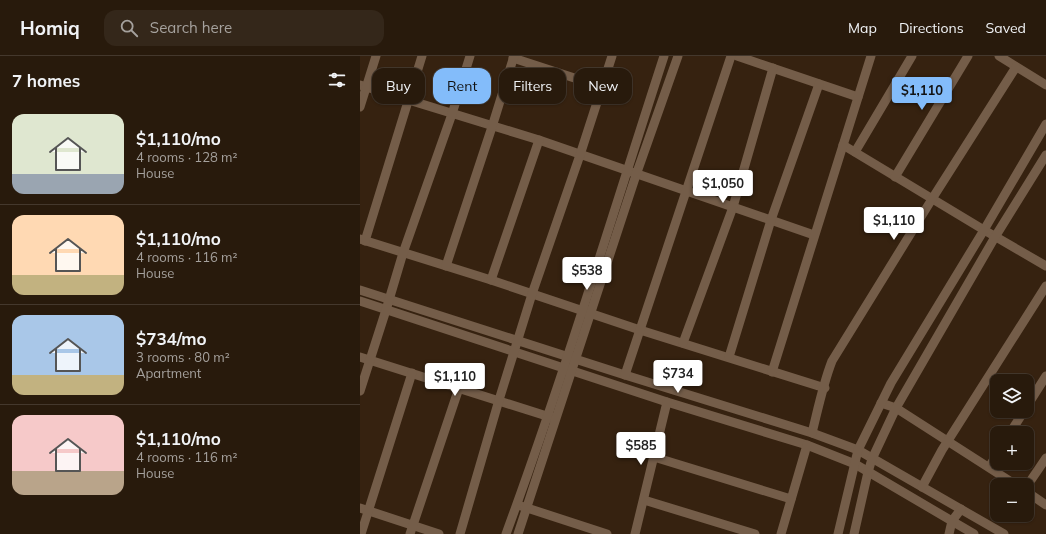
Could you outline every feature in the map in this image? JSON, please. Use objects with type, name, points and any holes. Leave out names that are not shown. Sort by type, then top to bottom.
[{"type":"street","points":[[360,107],[363,86],[376,56]]},
{"type":"street","points":[[418,68],[422,56]]},
{"type":"street","points":[[360,391],[390,299],[403,253],[452,114],[470,56]]},
{"type":"street","points":[[608,68],[612,56]]},
{"type":"street","points":[[518,534],[552,417],[568,369],[576,359],[586,313],[626,171],[664,56]]},
{"type":"street","points":[[568,369],[567,356],[586,313],[678,56]]},
{"type":"street","points":[[626,375],[731,56]]},
{"type":"street","points":[[737,56],[858,97]]},
{"type":"street","points":[[772,372],[871,56]]},
{"type":"street","points":[[855,152],[912,56]]},
{"type":"street","points":[[895,176],[968,56]]},
{"type":"street","points":[[999,56],[1046,85]]},
{"type":"street","points":[[446,266],[514,57],[574,77]]},
{"type":"street","points":[[812,433],[825,388],[826,377],[832,361],[1016,67]]},
{"type":"street","points":[[683,343],[733,207],[773,68]]},
{"type":"street","points":[[729,357],[771,220],[819,84]]},
{"type":"street","points":[[407,104],[362,240],[491,280],[586,313],[825,388]]},
{"type":"street","points":[[421,104],[492,127],[539,140],[814,235]]},
{"type":"street","points":[[460,534],[498,400],[515,352],[532,294],[596,104]]},
{"type":"street","points":[[838,534],[858,450],[891,383],[984,230],[1046,124]]},
{"type":"street","points":[[491,280],[539,140]]},
{"type":"street","points":[[843,145],[995,237],[1046,266]]},
{"type":"street","points":[[854,534],[872,458],[896,408],[995,237],[1046,155]]},
{"type":"street","points":[[922,487],[948,441],[1046,286]]},
{"type":"street","points":[[360,290],[812,433],[858,450],[1002,534]]},
{"type":"street","points":[[360,301],[667,402],[807,445],[855,464],[974,534]]},
{"type":"street","points":[[360,357],[552,417]]},
{"type":"street","points":[[361,534],[364,510],[412,373]]},
{"type":"street","points":[[1034,395],[1046,376]]},
{"type":"street","points":[[412,530],[459,388]]},
{"type":"street","points":[[636,534],[667,402]]},
{"type":"street","points":[[881,403],[896,408],[1006,478]]},
{"type":"street","points":[[506,534],[516,505],[552,417]]},
{"type":"street","points":[[781,534],[807,445]]},
{"type":"street","points":[[654,457],[791,500]]},
{"type":"street","points":[[1032,478],[1046,458]]},
{"type":"street","points":[[1034,497],[1046,505]]},
{"type":"street","points":[[644,500],[755,534]]},
{"type":"street","points":[[516,505],[590,531],[607,534]]},
{"type":"street","points":[[364,510],[412,530],[439,534]]},
{"type":"street","points":[[949,534],[952,521],[961,510]]}]
